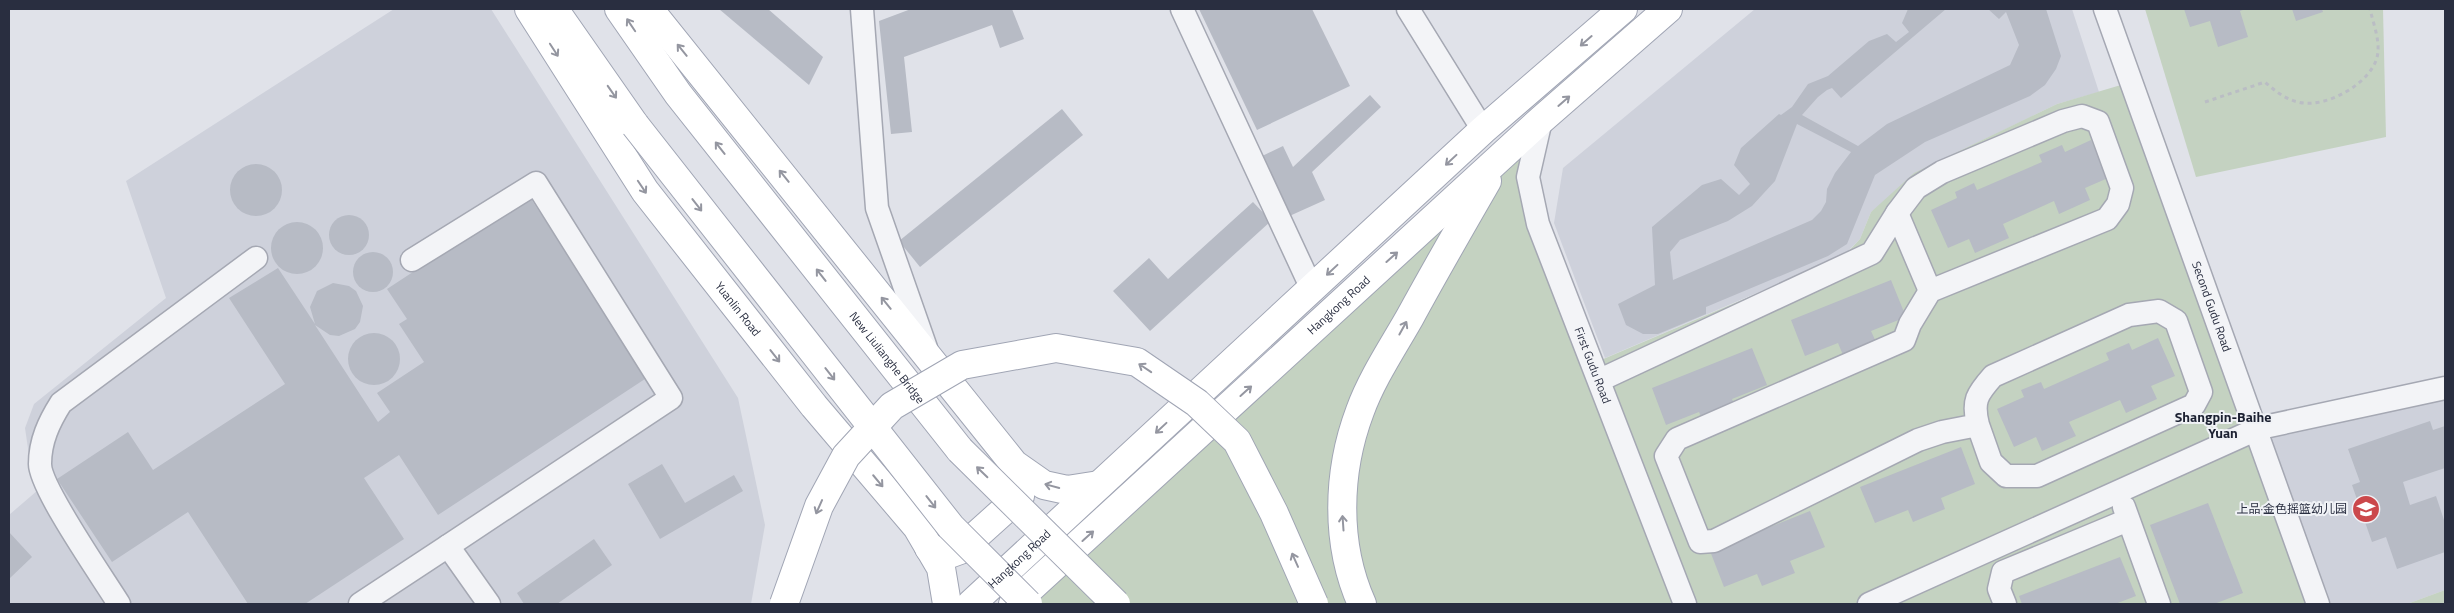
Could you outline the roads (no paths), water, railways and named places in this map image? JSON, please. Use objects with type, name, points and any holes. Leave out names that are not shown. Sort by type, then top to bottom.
[{"type":"main road","name":"Yuanlin Road","points":[[529,9],[645,191],[814,406],[917,527],[941,568],[945,592]]},
{"type":"main road","points":[[554,9],[635,126],[951,527],[1028,604]]},
{"type":"main road","name":"New Liulianghe Bridge","points":[[619,9],[678,94],[960,450],[1116,604]]},
{"type":"main road","points":[[649,9],[1018,466],[1044,485],[1067,490],[1099,485]]},
{"type":"main road","name":"Hangkong Road","points":[[971,604],[1483,130],[1623,9]]},
{"type":"main road","name":"Hangkong Road","points":[[1013,604],[1541,120],[1668,9]]},
{"type":"main road","points":[[1362,604],[1355,590],[1344,540],[1341,494],[1349,445],[1360,409],[1502,157]]},
{"type":"main road","points":[[784,604],[823,498],[846,456],[892,406],[962,365],[1056,348],[1136,362],[1197,403],[1237,441],[1274,514],[1314,604]]},
{"type":"main road","points":[[929,548],[949,554],[960,550],[1020,496],[1022,482],[1018,466]]},
{"type":"main road","points":[[926,604],[945,592]]},
{"type":"street","points":[[862,9],[877,208],[930,359]]},
{"type":"street","points":[[1182,9],[1312,289]]},
{"type":"street","points":[[1408,9],[1483,130]]},
{"type":"street","name":"Second Gudu Road","points":[[2105,9],[2318,604]]},
{"type":"street","points":[[1600,380],[1872,253],[1897,213],[1916,188],[1942,172],[2063,121],[2082,116],[2098,122],[2122,188],[2118,204],[2107,219],[1930,291],[1910,324],[1904,340],[1677,439],[1666,456],[1700,542],[1714,541],[1918,440],[1942,432],[1978,425]]},
{"type":"street","name":"First Gudu Road","points":[[1541,120],[1528,177],[1538,224],[1600,380],[1685,604]]},
{"type":"street","points":[[360,604],[671,398],[536,184],[412,260]]},
{"type":"street","points":[[1897,213],[1930,291]]},
{"type":"street","points":[[118,604],[48,490],[40,465],[46,428],[61,403],[256,258]]},
{"type":"street","points":[[2159,311],[2176,321],[2201,392],[2194,405],[2037,476],[2006,476],[1991,462],[1978,425],[1974,411],[1978,392],[1993,376],[2129,315],[2159,311]]},
{"type":"street","points":[[1869,604],[2255,430],[2445,388]]},
{"type":"street","points":[[2118,492],[2158,604]]},
{"type":"street","points":[[2005,604],[1999,589],[2003,572],[2128,520]]},
{"type":"street","points":[[448,546],[489,604]]},
{"type":"place","name":"上品·金色摇篮幼儿园","points":[[2366,509]]},
{"type":"district","name":"Shangpin-Baihe Yuan","points":[[2223,426]]}]
